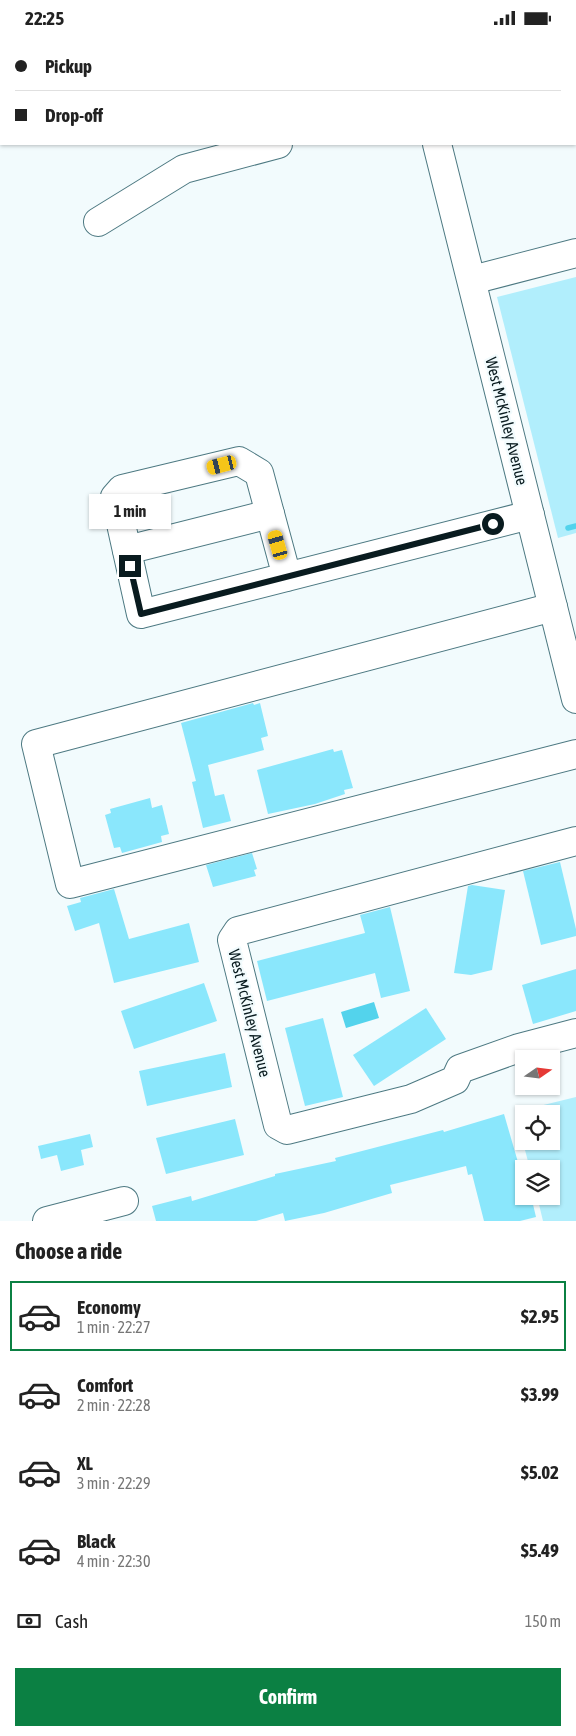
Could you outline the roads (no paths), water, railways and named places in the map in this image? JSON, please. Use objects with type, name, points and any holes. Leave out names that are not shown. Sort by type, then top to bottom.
[{"type":"street","points":[[98,222],[184,169],[274,145]]},
{"type":"street","name":"West McKinley Avenue","points":[[437,145],[576,699]]},
{"type":"street","points":[[472,280],[576,253]]},
{"type":"street","points":[[287,577],[259,473],[239,461],[122,489],[115,497],[141,614],[287,577],[530,515]]},
{"type":"street","points":[[127,550],[270,514]]},
{"type":"street","points":[[553,607],[36,744],[70,884],[576,754]]},
{"type":"street","name":"West McKinley Avenue","points":[[576,841],[238,931],[232,940],[278,1125],[287,1130],[410,1099],[455,1080],[460,1069],[519,1048],[576,1033]]},
{"type":"street","points":[[47,1221],[124,1201]]},
{"type":"water","points":[[374,1002],[379,1018],[346,1028],[341,1012]]},
{"type":"waterway","points":[[568,528],[576,526]]}]
